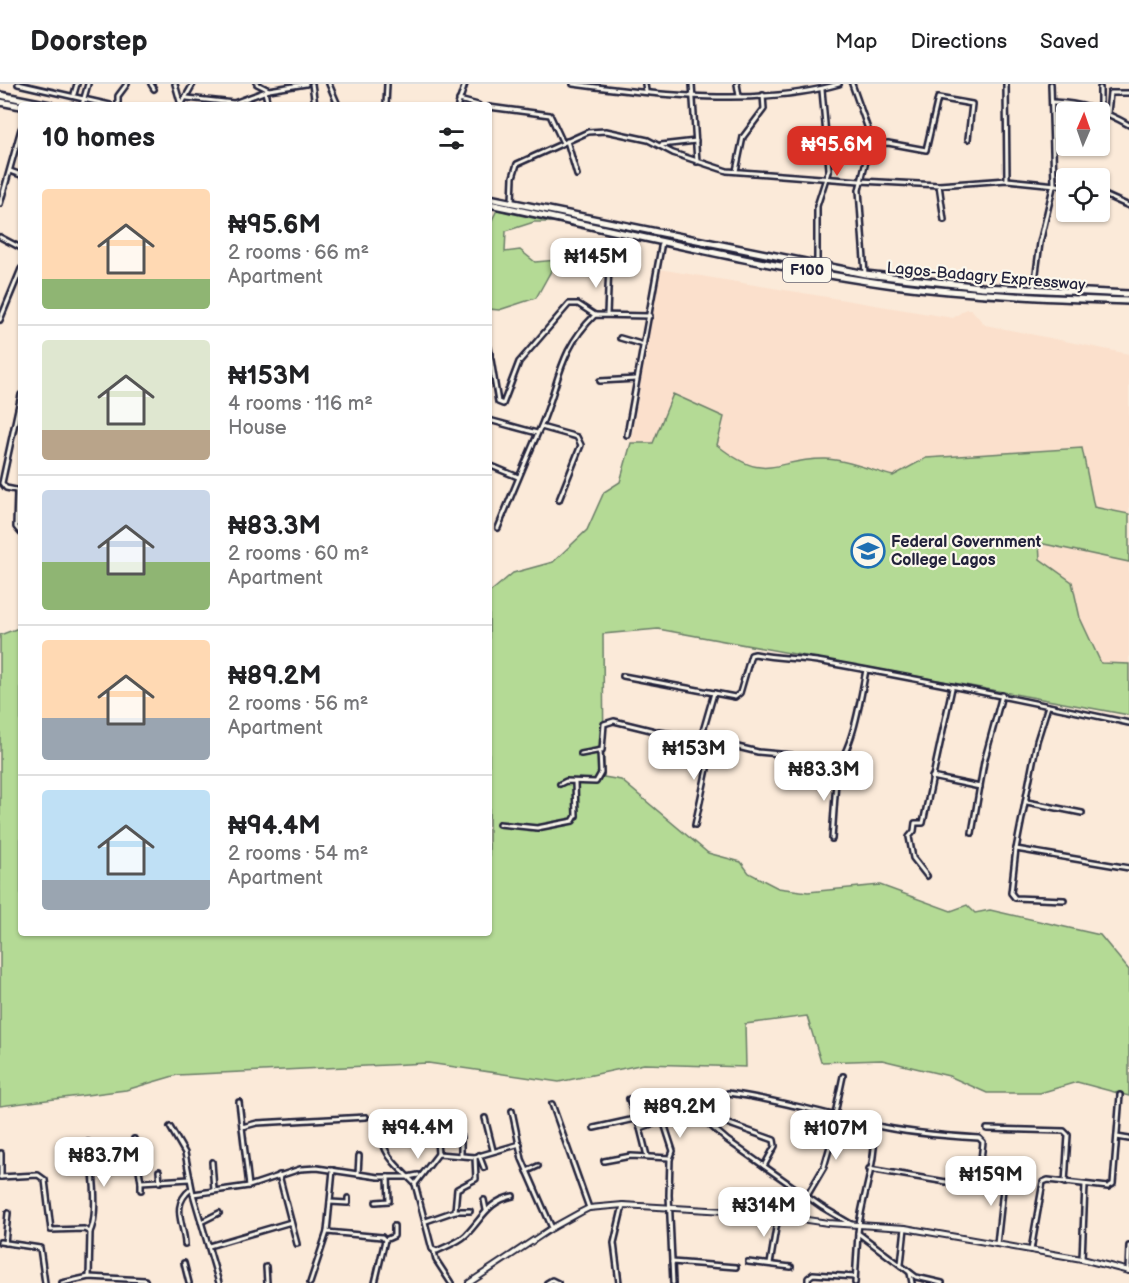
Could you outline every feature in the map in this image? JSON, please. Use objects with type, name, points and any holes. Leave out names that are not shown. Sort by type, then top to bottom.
[{"type":"highway","points":[[0,94],[36,102]]},
{"type":"highway","points":[[0,102],[18,105]]},
{"type":"highway","name":"Lagos-Badagry Expressway","points":[[492,199],[865,274],[1034,290],[1129,294]]},
{"type":"highway","name":"Lagos-Badagry Expressway","points":[[492,205],[790,267],[893,285],[968,293],[1129,301]]},
{"type":"street","points":[[18,84],[99,102]]},
{"type":"street","points":[[74,95],[76,84]]},
{"type":"street","points":[[83,102],[88,84]]},
{"type":"street","points":[[118,102],[118,96],[127,84]]},
{"type":"street","points":[[151,84],[154,89]]},
{"type":"street","points":[[175,84],[180,102]]},
{"type":"street","points":[[184,102],[193,84]]},
{"type":"street","points":[[257,84],[267,91]]},
{"type":"street","points":[[237,102],[267,91],[306,84]]},
{"type":"street","points":[[312,84],[315,102]]},
{"type":"street","points":[[329,84],[337,102]]},
{"type":"street","points":[[386,102],[387,84]]},
{"type":"street","points":[[458,102],[465,84]]},
{"type":"street","points":[[573,84],[693,95],[738,96],[822,89],[839,84]]},
{"type":"street","points":[[645,84],[646,91]]},
{"type":"street","points":[[692,84],[697,162]]},
{"type":"street","points":[[737,84],[738,96]]},
{"type":"street","points":[[852,84],[869,132],[870,144],[860,181],[859,209],[865,274]]},
{"type":"street","points":[[1006,84],[1007,180]]},
{"type":"street","points":[[1034,290],[1040,243],[1054,183],[1052,84]]},
{"type":"street","points":[[1100,88],[1100,102]]},
{"type":"street","points":[[817,266],[817,206],[829,169],[822,89]]},
{"type":"street","points":[[267,91],[268,102]]},
{"type":"street","points":[[1109,102],[1110,93],[1129,93]]},
{"type":"street","points":[[736,171],[743,137],[764,109],[763,95]]},
{"type":"street","points":[[187,98],[225,102]]},
{"type":"street","points":[[870,144],[888,143],[926,150],[938,98],[974,106],[968,139]]},
{"type":"street","points":[[492,107],[550,115],[565,142],[577,175]]},
{"type":"street","points":[[1110,114],[1129,125]]},
{"type":"street","points":[[512,203],[513,177],[517,164],[588,132],[606,130],[648,140],[719,170],[939,185],[1007,180],[1054,183]]},
{"type":"street","points":[[799,137],[826,136]]},
{"type":"street","points":[[0,204],[18,140]]},
{"type":"street","points":[[659,145],[697,141]]},
{"type":"street","points":[[10,171],[18,175]]},
{"type":"street","points":[[939,185],[945,220]]},
{"type":"street","points":[[1110,197],[1129,206]]},
{"type":"street","points":[[0,237],[18,246]]},
{"type":"street","points":[[627,435],[662,240]]},
{"type":"street","points":[[607,314],[609,265]]},
{"type":"street","points":[[0,320],[18,276]]},
{"type":"street","points":[[492,375],[498,402],[503,404],[519,362],[569,304],[578,304],[595,315],[650,316]]},
{"type":"street","points":[[498,528],[541,428],[563,358],[579,332],[595,315]]},
{"type":"street","points":[[620,338],[644,345]]},
{"type":"street","points":[[600,381],[636,379]]},
{"type":"street","points":[[18,409],[2,483],[6,488],[18,491]]},
{"type":"street","points":[[492,421],[537,433]]},
{"type":"street","points":[[541,428],[580,440],[580,449],[559,500]]},
{"type":"street","points":[[492,466],[518,477]]},
{"type":"street","points":[[18,503],[16,527],[18,529]]},
{"type":"street","points":[[623,676],[735,697],[740,693],[751,655],[822,661],[952,688],[1002,695],[1129,723]]},
{"type":"street","points":[[832,839],[837,766],[849,741],[866,670]]},
{"type":"street","points":[[927,876],[913,858],[909,837],[914,831],[915,823],[923,823],[952,688]]},
{"type":"street","points":[[701,738],[714,693]]},
{"type":"street","points":[[972,833],[992,727],[1002,695]]},
{"type":"street","points":[[1048,706],[1037,741],[1027,802],[1016,849],[1012,897],[1064,900]]},
{"type":"street","points":[[560,784],[575,782],[590,784],[598,780],[603,724],[614,721],[758,752],[791,755]]},
{"type":"street","points":[[695,825],[713,741]]},
{"type":"street","points":[[581,754],[600,751]]},
{"type":"street","points":[[826,768],[837,766]]},
{"type":"street","points":[[933,777],[980,787]]},
{"type":"street","points":[[499,824],[537,828],[573,821],[576,816],[575,782]]},
{"type":"street","points":[[1027,802],[1082,813]]},
{"type":"street","points":[[1016,849],[1129,868]]},
{"type":"street","points":[[807,1196],[824,1167],[837,1114],[843,1076]]},
{"type":"street","points":[[728,1094],[837,1114],[874,1125],[933,1135],[979,1138],[983,1142],[980,1177],[978,1186],[974,1187],[869,1169]]},
{"type":"street","points":[[1031,1250],[1043,1182],[1048,1180],[1065,1184],[1113,1184],[1120,1095]]},
{"type":"street","points":[[629,1099],[647,1156]]},
{"type":"street","points":[[682,1101],[699,1113],[774,1140],[775,1146],[764,1166]]},
{"type":"street","points":[[238,1102],[249,1186]]},
{"type":"street","points":[[552,1104],[589,1208]]},
{"type":"street","points":[[512,1111],[527,1171],[552,1228]]},
{"type":"street","points":[[699,1113],[710,1127],[807,1196],[851,1224]]},
{"type":"street","points":[[415,1184],[419,1175],[438,1154],[435,1114]]},
{"type":"street","points":[[383,1115],[382,1145],[390,1158],[415,1184],[436,1260],[452,1283]]},
{"type":"street","points":[[242,1127],[257,1123],[366,1117]]},
{"type":"street","points":[[485,1118],[493,1150]]},
{"type":"street","points":[[594,1128],[635,1119]]},
{"type":"street","points":[[640,1128],[663,1121],[673,1151],[670,1158],[673,1283]]},
{"type":"street","points":[[855,1283],[859,1225],[875,1142],[874,1125]]},
{"type":"street","points":[[170,1127],[185,1153],[193,1194],[219,1283]]},
{"type":"street","points":[[987,1129],[1067,1133],[1065,1184]]},
{"type":"street","points":[[461,1137],[461,1155]]},
{"type":"street","points":[[1117,1137],[1129,1139]]},
{"type":"street","points":[[134,1139],[141,1190]]},
{"type":"street","points":[[88,1142],[93,1163],[95,1218],[90,1232],[89,1276]]},
{"type":"street","points":[[438,1154],[475,1157],[520,1144]]},
{"type":"street","points":[[1,1154],[1,1177],[38,1175],[46,1184],[51,1230],[84,1229],[90,1232]]},
{"type":"street","points":[[479,1155],[484,1168]]},
{"type":"street","points":[[358,1174],[359,1156]]},
{"type":"street","points":[[604,1161],[631,1156],[670,1158]]},
{"type":"street","points":[[455,1211],[457,1189],[476,1179],[475,1157]]},
{"type":"street","points":[[212,1162],[214,1190]]},
{"type":"street","points":[[124,1164],[138,1165]]},
{"type":"street","points":[[527,1171],[538,1166]]},
{"type":"street","points":[[193,1194],[249,1186],[300,1169],[333,1170],[388,1177],[419,1175]]},
{"type":"street","points":[[310,1283],[327,1232],[333,1170]]},
{"type":"street","points":[[159,1172],[160,1182]]},
{"type":"street","points":[[980,1177],[994,1174],[1004,1180],[998,1244]]},
{"type":"street","points":[[279,1175],[291,1222],[294,1225],[297,1244]]},
{"type":"street","points":[[376,1202],[388,1201],[388,1177]]},
{"type":"street","points":[[141,1182],[190,1179]]},
{"type":"street","points":[[1082,1258],[1085,1185]]},
{"type":"street","points":[[185,1244],[178,1206],[184,1194],[192,1189]]},
{"type":"street","points":[[434,1251],[463,1238],[486,1210],[500,1200],[513,1196]]},
{"type":"street","points":[[330,1202],[348,1203],[348,1198]]},
{"type":"street","points":[[484,1200],[486,1210]]},
{"type":"street","points":[[619,1283],[614,1244],[623,1205]]},
{"type":"street","points":[[470,1283],[477,1281],[552,1228],[589,1208],[623,1205],[778,1214],[859,1225],[905,1228],[1082,1258],[1128,1270],[1129,1246]]},
{"type":"street","points":[[426,1221],[455,1211],[470,1210]]},
{"type":"street","points":[[8,1213],[2,1243],[42,1250],[45,1283]]},
{"type":"street","points":[[201,1222],[219,1213]]},
{"type":"street","points":[[770,1264],[778,1214]]},
{"type":"street","points":[[209,1246],[291,1222]]},
{"type":"street","points":[[385,1240],[394,1236],[394,1226]]},
{"type":"street","points":[[901,1264],[905,1228]]},
{"type":"street","points":[[327,1232],[382,1237],[385,1240]]},
{"type":"street","points":[[858,1233],[910,1271],[922,1283]]},
{"type":"street","points":[[375,1283],[385,1240]]},
{"type":"street","points":[[672,1262],[736,1267]]},
{"type":"street","points":[[748,1262],[791,1267]]},
{"type":"street","points":[[184,1263],[189,1283]]},
{"type":"street","points":[[266,1267],[267,1283]]},
{"type":"street","points":[[910,1271],[912,1283]]},
{"type":"street","points":[[808,1283],[808,1278],[813,1274],[855,1277]]},
{"type":"street","points":[[62,1283],[89,1276],[145,1280],[146,1283]]},
{"type":"street","points":[[916,1277],[942,1283]]},
{"type":"street","points":[[547,1283],[552,1280],[558,1283]]},
{"type":"shaded area","name":"Federal Government College Lagos","points":[[659,269],[953,318],[966,309],[971,309],[985,325],[1129,354],[1129,715],[620,482],[631,443]]},
{"type":"green space","points":[[497,210],[565,222],[534,222],[506,231],[505,252],[520,250],[535,262],[557,260],[536,298],[499,310],[492,309],[492,220]]},
{"type":"green space","points":[[673,394],[724,417],[717,445],[734,457],[760,467],[826,459],[850,463],[893,476],[926,458],[1082,448],[1094,507],[1129,514],[1129,562],[1039,543],[1040,559],[1072,582],[1080,618],[1101,663],[1129,664],[1129,715],[658,629],[603,634],[604,777],[621,780],[708,853],[741,862],[749,873],[778,888],[808,892],[880,885],[951,911],[967,905],[975,913],[990,910],[1100,935],[1129,970],[1129,1096],[1077,1082],[1040,1093],[987,1093],[949,1076],[882,1060],[821,1062],[807,1016],[745,1024],[746,1067],[644,1064],[559,1082],[428,1063],[177,1075],[126,1090],[0,1106],[0,635],[18,628],[18,936],[492,936],[492,590],[513,573],[553,562],[587,530],[604,492],[620,482],[631,443],[653,443]]},
{"type":"place","name":"Federal Government College Lagos","points":[[868,551]]}]
